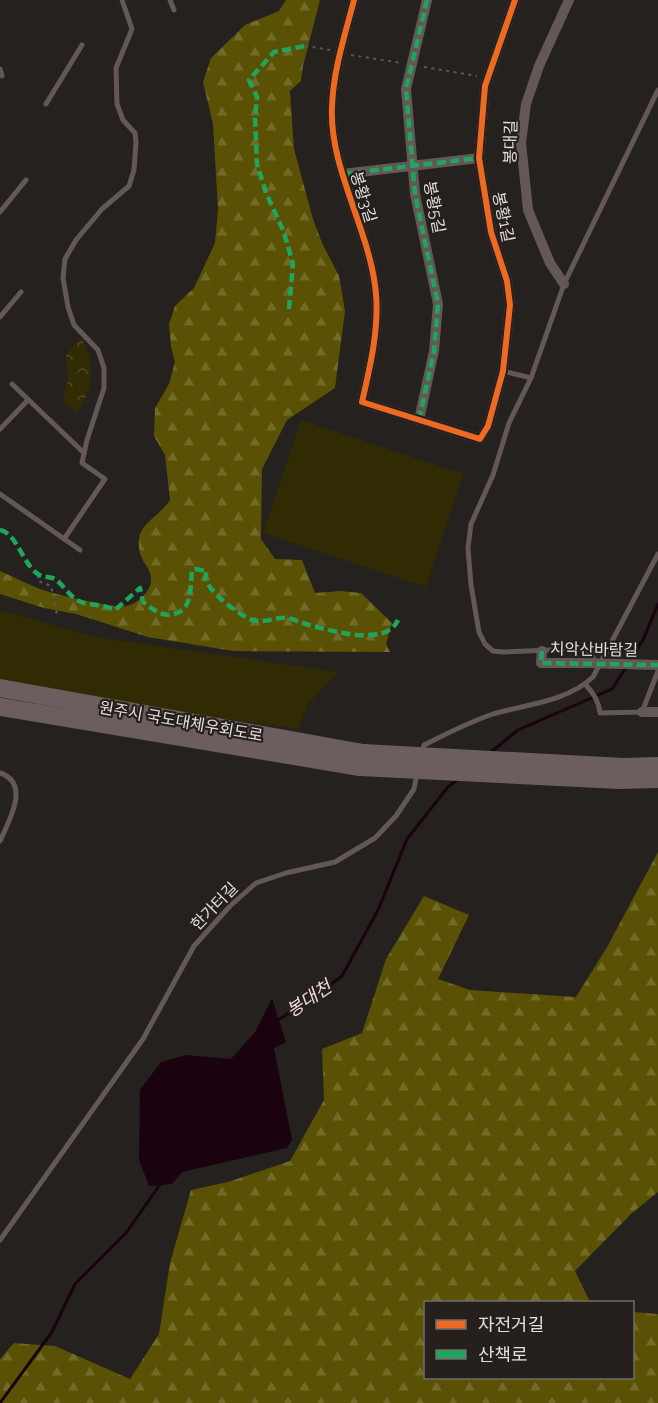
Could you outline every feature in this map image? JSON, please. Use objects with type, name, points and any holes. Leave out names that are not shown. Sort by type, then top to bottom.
[{"type":"highway","name":"원주시 국도대체우회도로","points":[[0,688],[361,760]]},
{"type":"highway","name":"원주시 국도대체우회도로","points":[[0,707],[361,760]]},
{"type":"highway","points":[[361,760],[621,773],[658,779]]},
{"type":"highway","points":[[621,773],[658,766]]},
{"type":"street","name":"봉황3길","points":[[354,0],[341,52],[332,108],[335,145],[367,253],[376,294],[373,352],[362,402],[420,420]]},
{"type":"street","name":"봉황5길","points":[[420,420],[434,351],[438,304],[415,194],[406,89],[427,0]]},
{"type":"street","name":"봉황1길","points":[[420,420],[480,439],[488,426],[503,372],[510,305],[507,281],[491,232],[479,158],[484,86],[515,0]]},
{"type":"street","name":"봉대길","points":[[564,284],[550,263],[528,210],[521,143],[526,104],[539,66],[569,0]]},
{"type":"street","points":[[343,174],[479,158]]},
{"type":"street","name":"치악산바람길","points":[[542,651],[541,663],[658,665]]},
{"type":"street","points":[[642,712],[658,712]]},
{"type":"lane","points":[[64,539],[105,479],[82,463],[104,388],[104,368],[98,350],[74,325],[63,278],[65,260],[76,240],[102,209],[111,203],[120,191],[129,186],[134,170],[135,133],[123,120],[117,104],[116,68],[132,29],[122,0]]},
{"type":"lane","points":[[170,0],[174,10]]},
{"type":"lane","points":[[46,104],[82,45]]},
{"type":"lane","points":[[597,670],[591,651],[577,649],[503,652],[493,651],[485,644],[479,632],[471,585],[468,548],[471,524],[493,475],[509,423],[531,378],[564,284],[658,90]]},
{"type":"lane","points":[[0,212],[27,180]]},
{"type":"lane","points":[[0,316],[21,292]]},
{"type":"lane","points":[[503,372],[531,378]]},
{"type":"lane","points":[[12,384],[84,453]]},
{"type":"lane","points":[[0,429],[28,400]]},
{"type":"lane","points":[[0,494],[80,550]]},
{"type":"lane","name":"한가터길","points":[[0,1240],[143,1039],[194,946],[230,906],[256,883],[286,873],[335,862],[375,838],[396,816],[414,789],[424,745],[490,715],[558,698],[585,684],[597,670],[658,554]]},
{"type":"lane","points":[[585,684],[600,707],[600,713],[642,712],[658,671]]},
{"type":"lane","points":[[0,773],[8,776],[14,783],[16,804],[0,841]]},
{"type":"path","points":[[305,46],[334,51]]},
{"type":"path","points":[[348,54],[404,63]]},
{"type":"path","points":[[424,67],[480,77]]},
{"type":"path","points":[[38,575],[38,581],[51,586],[57,615]]},
{"type":"green space","points":[[286,0],[320,0],[301,81],[290,91],[294,149],[313,219],[339,276],[345,311],[335,388],[287,420],[262,469],[261,539],[275,559],[302,560],[315,593],[341,591],[361,593],[392,623],[386,644],[390,652],[233,651],[148,637],[76,614],[44,608],[0,594],[0,571],[46,591],[121,606],[131,605],[139,600],[150,585],[151,577],[141,556],[139,537],[146,524],[170,500],[165,455],[154,436],[155,408],[169,384],[175,362],[169,324],[175,306],[194,288],[215,243],[218,209],[213,124],[203,82],[211,58],[245,25],[279,11]]},
{"type":"green space","points":[[80,336],[89,355],[91,375],[87,394],[77,413],[63,401],[68,379],[66,356]]},
{"type":"green space","points":[[301,420],[463,474],[426,587],[263,533]]},
{"type":"green space","points":[[0,610],[95,637],[338,672],[309,703],[298,729],[119,705],[0,682]]},
{"type":"green space","points":[[658,852],[658,1192],[631,1214],[575,1271],[590,1301],[424,1301],[424,1379],[634,1379],[634,1312],[658,1314],[658,1403],[0,1403],[0,1359],[14,1343],[55,1346],[130,1379],[159,1334],[170,1263],[191,1190],[228,1182],[290,1161],[324,1100],[322,1049],[362,1033],[386,959],[424,896],[469,915],[438,979],[470,990],[576,997],[607,947]]},
{"type":"shaded area","points":[[272,998],[286,1042],[274,1048],[292,1140],[287,1148],[182,1172],[172,1184],[149,1186],[139,1160],[140,1090],[161,1062],[186,1055],[231,1059],[255,1032]]},
{"type":"waterway","name":"봉대천","points":[[630,660],[643,640],[658,604]]},
{"type":"waterway","name":"봉대천","points":[[491,752],[518,730],[612,689],[627,666]]},
{"type":"waterway","name":"봉대천","points":[[276,1021],[306,1003],[342,976],[378,910],[407,839],[448,787],[458,779]]},
{"type":"waterway","name":"봉대천","points":[[0,1403],[52,1332],[75,1284],[126,1233],[161,1183]]},
{"type":"marked path","points":[[419,420],[434,351],[438,304],[415,194],[406,89],[427,0]]},
{"type":"marked path","points":[[289,309],[293,263],[283,230],[266,193],[257,164],[255,118],[257,97],[249,80],[274,52],[305,46]]},
{"type":"marked path","points":[[343,174],[479,158]]},
{"type":"marked path","points":[[0,530],[6,532],[16,543],[33,570],[40,575],[55,579],[75,599],[84,603],[115,610],[140,588],[143,602],[155,611],[167,615],[177,613],[186,606],[191,589],[192,571],[195,569],[207,571],[205,578],[217,595],[253,620],[289,618],[354,635],[381,634],[391,629],[398,620]]},
{"type":"marked path","points":[[542,651],[541,663],[658,665]]},
{"type":"cycle path","points":[[354,0],[337,67],[332,107],[337,154],[367,247],[376,294],[375,335],[362,402],[480,439],[488,426],[503,371],[510,305],[507,281],[491,232],[479,158],[485,86],[515,0]]}]
